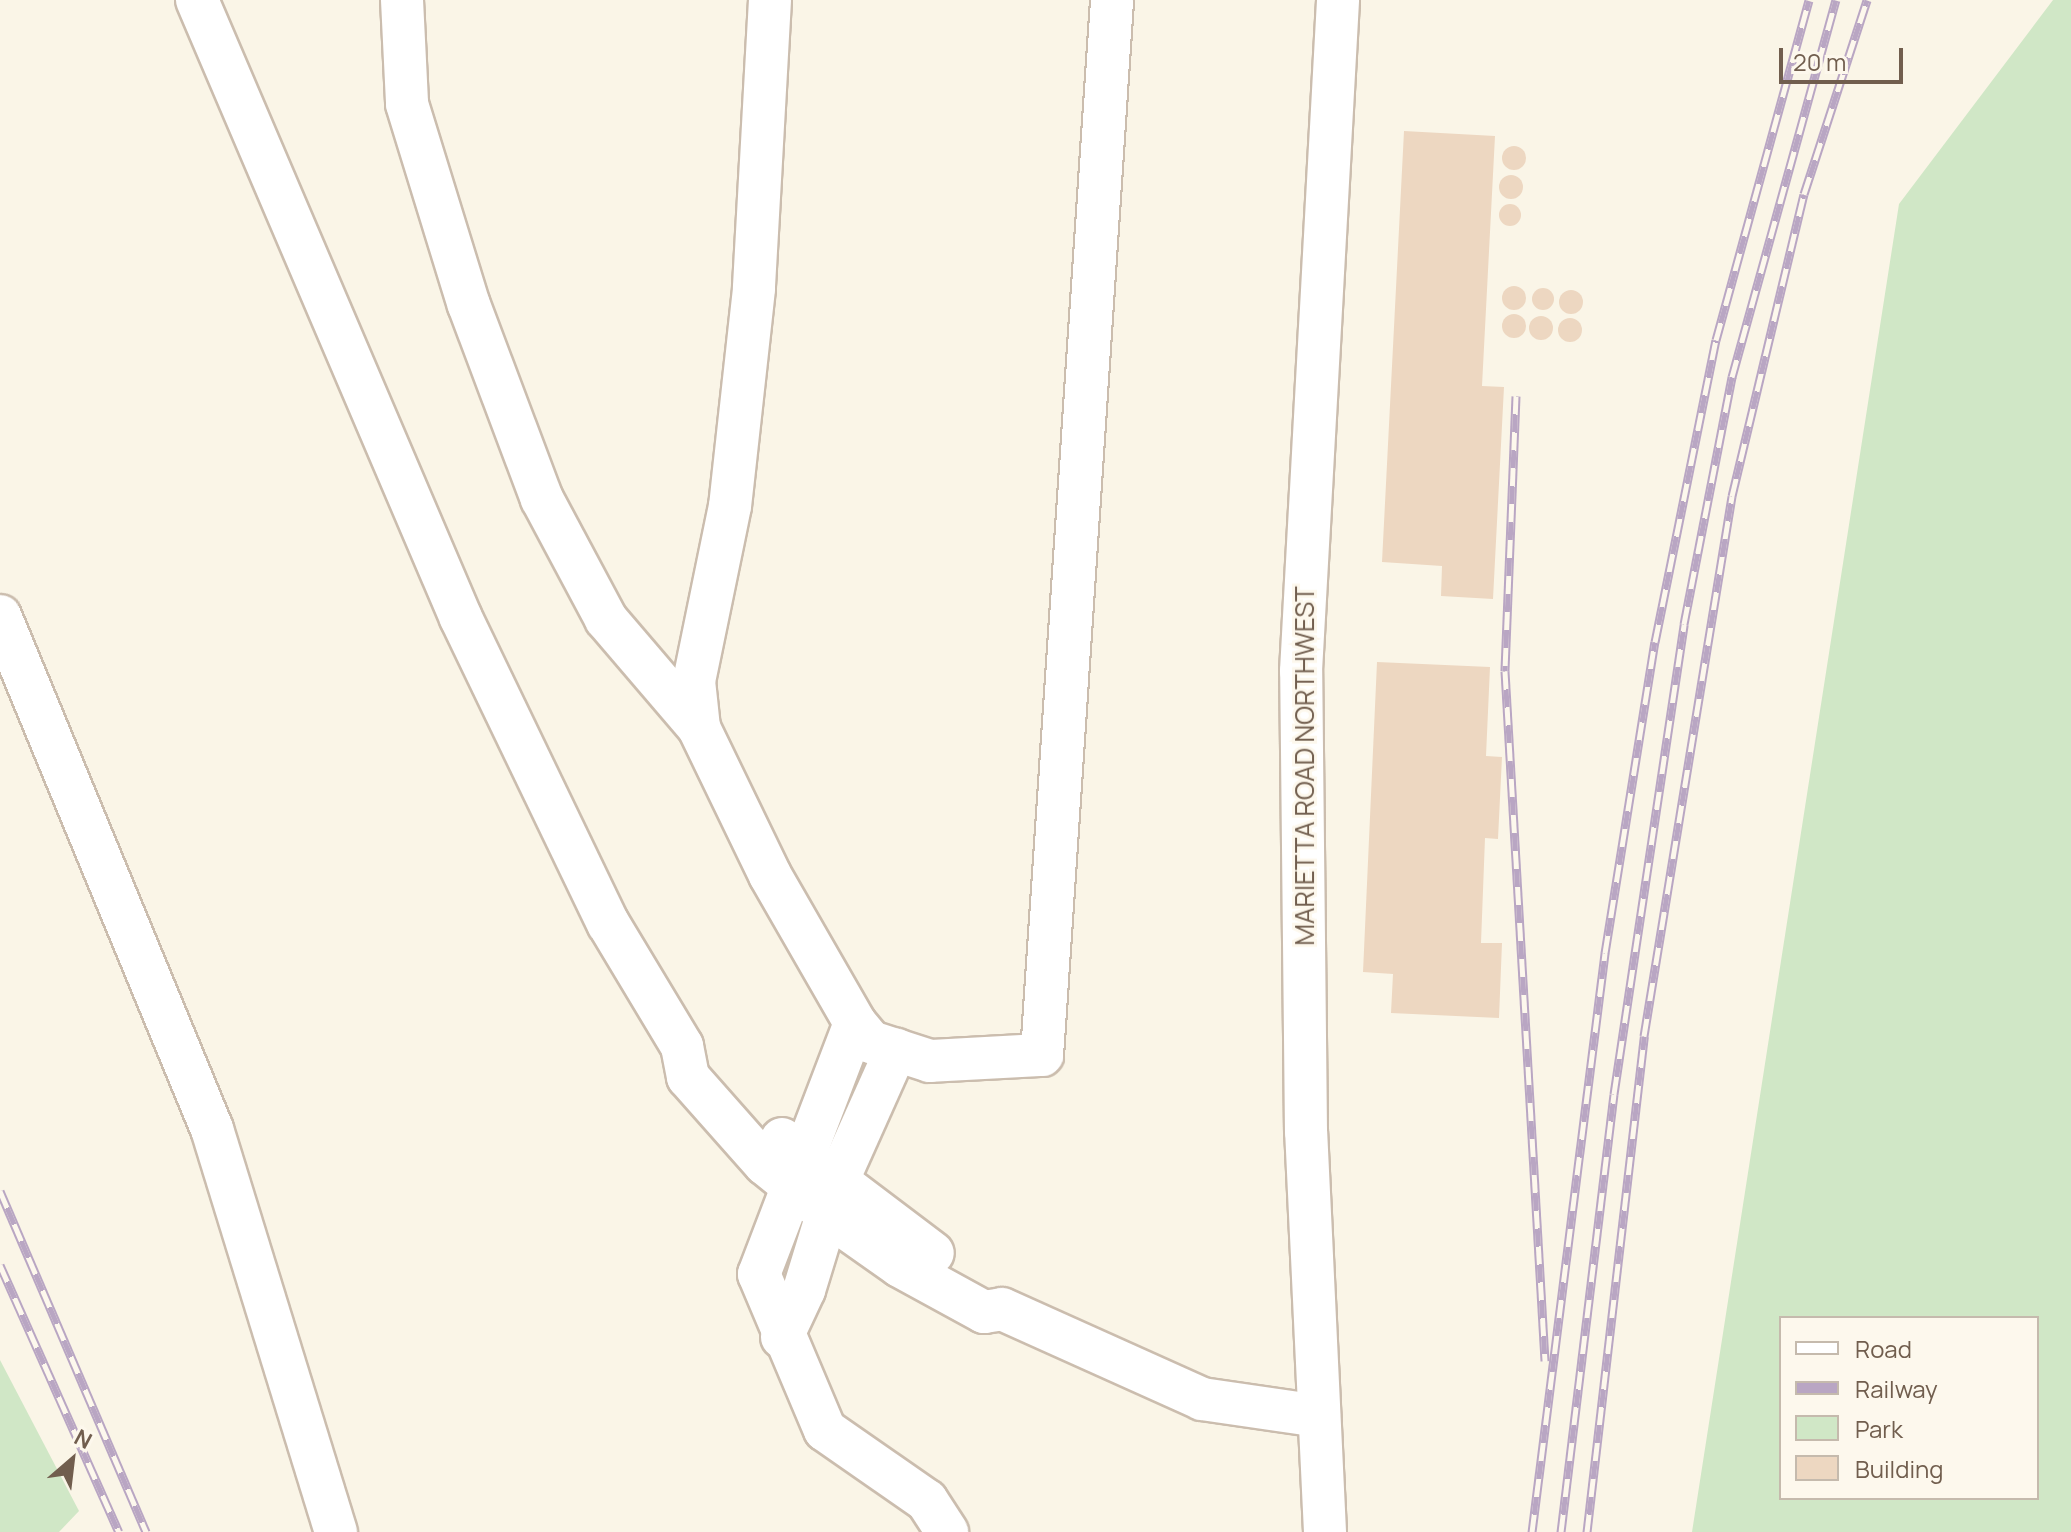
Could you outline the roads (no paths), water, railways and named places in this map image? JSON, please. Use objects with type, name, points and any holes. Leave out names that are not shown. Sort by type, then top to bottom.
[{"type":"street","points":[[197,0],[461,618],[608,923],[682,1046],[796,1170],[832,1197],[900,1266],[984,1312],[1002,1309],[1202,1399],[1319,1416]]},
{"type":"street","points":[[402,0],[407,104],[469,305],[542,499],[606,619],[699,728],[770,875],[855,1023],[871,1042],[930,1061],[1042,1055],[1112,0]]},
{"type":"street","points":[[699,728],[694,681],[730,506],[754,289],[770,0]]},
{"type":"street","name":"MARIETTA ROAD NORTHWEST","points":[[1325,1532],[1306,1132],[1301,671],[1338,0]]},
{"type":"street","points":[[0,616],[212,1129],[336,1532]]},
{"type":"street","points":[[855,1023],[796,1170],[759,1274],[782,1337],[825,1430],[927,1501],[947,1532]]},
{"type":"street","points":[[782,1337],[804,1290],[832,1197],[896,1050]]},
{"type":"railway","points":[[1532,1532],[1605,953],[1655,642],[1716,340],[1809,0]]},
{"type":"railway","points":[[1561,1532],[1614,1094],[1684,624],[1732,377],[1836,0]]},
{"type":"railway","points":[[1587,1532],[1644,1036],[1732,496],[1804,194],[1867,0]]},
{"type":"railway","points":[[1516,396],[1505,671],[1545,1361]]},
{"type":"railway","points":[[0,1191],[146,1532]]},
{"type":"railway","points":[[0,1265],[119,1532]]}]
